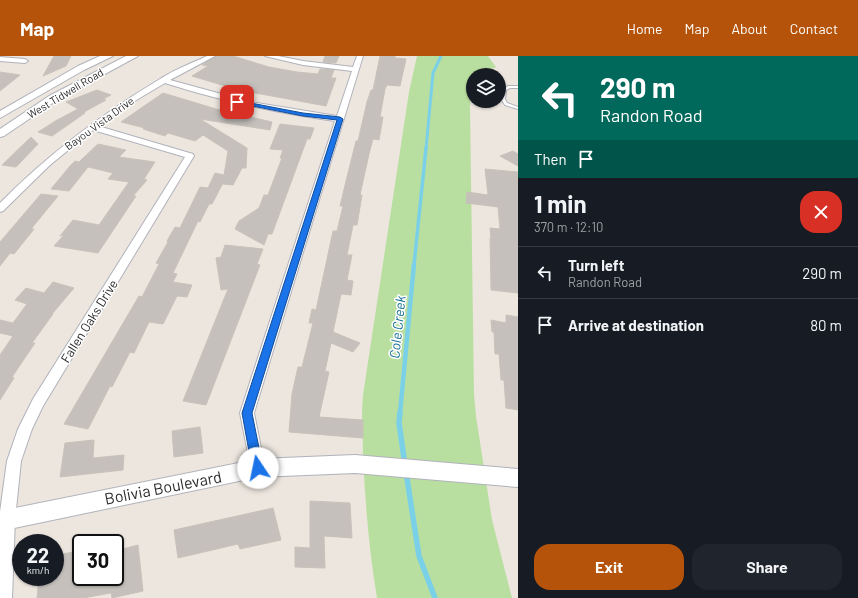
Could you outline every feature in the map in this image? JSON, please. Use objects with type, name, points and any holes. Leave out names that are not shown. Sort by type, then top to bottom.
[{"type":"main road","name":"West Tidwell Road","points":[[0,115],[81,68],[108,56]]},
{"type":"main road","name":"West Tidwell Road","points":[[0,134],[53,98],[96,74],[133,56]]},
{"type":"main road","points":[[36,94],[53,98]]},
{"type":"main road","name":"Bolivia Boulevard","points":[[3,520],[258,468],[356,464],[518,478]]},
{"type":"street","name":"Bayou Vista Drive","points":[[0,209],[56,154],[91,127],[163,80],[212,56]]},
{"type":"street","points":[[268,56],[303,63],[356,69]]},
{"type":"street","points":[[258,468],[247,413],[360,56]]},
{"type":"street","points":[[0,59],[24,61]]},
{"type":"street","points":[[163,80],[190,89],[259,107],[303,115],[340,119]]},
{"type":"street","name":"Fallen Oaks Drive","points":[[3,598],[3,520],[14,461],[25,429],[38,403],[190,156],[91,127]]},
{"type":"lane","points":[[518,87],[509,87],[504,90],[503,94],[506,104],[518,108]]},
{"type":"green space","points":[[417,56],[488,56],[496,67],[466,68],[466,108],[470,108],[474,394],[492,520],[512,598],[377,598],[366,508],[362,402],[409,92]]},
{"type":"building","points":[[54,56],[71,56],[66,66],[43,76]]},
{"type":"building","points":[[216,56],[233,56],[269,67],[297,72],[318,74],[320,69],[334,70],[331,78],[336,78],[326,106],[250,92],[248,93],[192,76],[208,66],[202,65]]},
{"type":"building","points":[[325,56],[339,56],[336,63],[323,62]]},
{"type":"building","points":[[380,56],[395,56],[395,58],[406,59],[400,86],[387,85],[385,89],[380,117],[383,117],[379,140],[373,139],[360,195],[362,195],[357,225],[353,225],[347,255],[352,255],[347,280],[353,281],[351,295],[341,294],[333,332],[360,343],[353,352],[331,343],[325,371],[329,372],[319,417],[363,420],[363,438],[289,432],[292,394],[298,367],[302,367],[313,323],[309,323],[312,309],[316,310],[333,231],[337,231],[343,206],[340,206],[348,173],[356,141],[358,141],[367,102],[371,90],[373,90]]},
{"type":"building","points":[[0,72],[20,75],[0,91]]},
{"type":"building","points":[[97,90],[111,95],[103,99],[106,100],[84,112],[85,113],[52,136],[38,132],[78,109],[66,102]]},
{"type":"building","points":[[163,93],[216,109],[272,122],[270,130],[200,119],[247,148],[246,168],[242,168],[233,185],[223,184],[224,181],[212,204],[209,204],[200,222],[198,221],[173,273],[177,274],[173,282],[192,285],[187,297],[177,296],[163,324],[149,322],[134,353],[130,352],[112,387],[110,386],[88,429],[64,424],[139,296],[142,297],[159,264],[156,263],[168,242],[167,241],[175,227],[180,228],[200,187],[208,188],[215,173],[224,175],[228,151],[203,135],[195,141],[168,133],[165,136],[143,129],[145,128],[121,122]]},
{"type":"building","points":[[280,124],[314,128],[310,139],[307,139],[272,234],[268,234],[264,245],[235,229],[239,221],[259,208],[264,195],[268,195],[282,158],[280,158],[283,150],[270,149]]},
{"type":"building","points":[[31,137],[38,144],[16,167],[2,165]]},
{"type":"building","points":[[98,144],[126,150],[119,157],[155,162],[144,179],[147,180],[133,196],[136,196],[98,253],[54,246],[64,235],[60,236],[73,220],[99,225],[129,182],[108,179],[113,173],[88,167],[69,191],[51,189],[75,161],[79,162]]},
{"type":"building","points":[[513,151],[518,154],[518,166],[500,156]]},
{"type":"building","points":[[485,169],[518,172],[518,293],[491,290],[490,228],[500,229],[498,207],[466,203],[467,192],[488,195]]},
{"type":"building","points":[[41,194],[58,196],[31,229],[34,229],[14,254],[10,253],[0,266],[0,242]]},
{"type":"building","points":[[225,245],[263,249],[257,264],[260,265],[206,405],[183,401],[228,289],[221,290],[216,258],[221,257]]},
{"type":"building","points":[[53,282],[74,288],[52,314],[32,343],[35,343],[12,377],[14,378],[0,400],[0,355],[13,336],[0,333],[0,320],[13,323],[27,304],[15,300],[26,288],[44,293]]},
{"type":"building","points":[[506,315],[518,317],[518,410],[506,408],[504,380],[501,380],[499,354],[495,354],[494,332],[492,332],[491,320],[506,323]]},
{"type":"building","points":[[200,427],[203,453],[174,457],[172,431]]},
{"type":"building","points":[[94,440],[93,458],[124,455],[123,470],[60,477],[65,443]]},
{"type":"building","points":[[310,501],[350,503],[352,538],[324,536],[325,568],[295,567],[295,547],[310,548]]},
{"type":"building","points":[[273,508],[281,540],[240,549],[238,544],[178,558],[174,530]]},
{"type":"building","points":[[138,545],[143,591],[112,598],[111,593],[83,598],[37,598],[38,586],[64,586],[64,554],[72,552],[72,586],[124,586],[124,549]]},
{"type":"waterway","name":"Cole Creek","points":[[426,149],[433,73],[441,56]]},
{"type":"waterway","name":"Cole Creek","points":[[414,265],[426,148]]},
{"type":"waterway","name":"Cole Creek","points":[[400,413],[414,264]]},
{"type":"waterway","name":"Cole Creek","points":[[400,412],[399,423],[405,465]]},
{"type":"waterway","name":"Cole Creek","points":[[406,472],[419,556],[435,598]]},
{"type":"route","points":[[237,102],[303,115],[340,119],[247,413],[258,468]]}]
